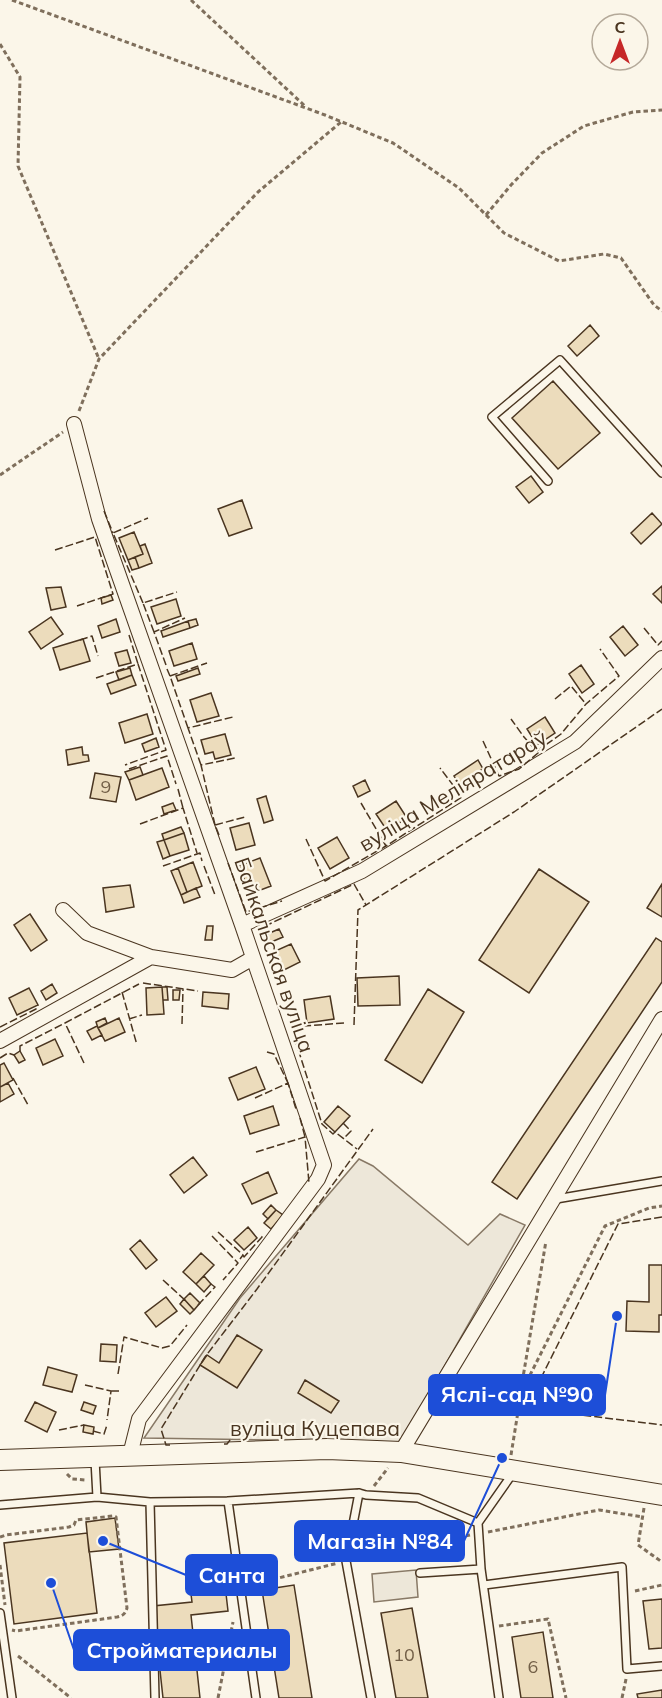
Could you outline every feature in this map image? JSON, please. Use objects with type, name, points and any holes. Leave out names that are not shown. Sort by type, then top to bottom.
[{"type":"main road","name":"вуліца Куцепава","points":[[0,1460],[327,1449],[401,1452],[655,1494]]},
{"type":"street","name":"Байкальская вуліца","points":[[74,424],[99,519],[324,1165],[318,1179],[139,1419],[130,1455]]},
{"type":"street","name":"вуліца Меліяратараў","points":[[242,926],[363,871],[575,742],[662,658]]},
{"type":"street","points":[[63,910],[87,933],[151,957],[232,970],[253,958]]},
{"type":"street","points":[[0,1041],[151,957]]},
{"type":"street","points":[[401,1452],[662,1019]]},
{"type":"lane","points":[[548,481],[492,417],[560,360],[662,473]]},
{"type":"lane","points":[[553,1200],[662,1181]]},
{"type":"lane","points":[[94,1456],[97,1497]]},
{"type":"lane","points":[[499,1698],[478,1523],[511,1470]]},
{"type":"lane","points":[[0,1504],[97,1497],[150,1502],[228,1501],[363,1494],[418,1498],[478,1523]]},
{"type":"lane","points":[[363,1494],[346,1561],[371,1698]]},
{"type":"lane","points":[[228,1501],[256,1698]]},
{"type":"lane","points":[[150,1502],[155,1698]]},
{"type":"lane","points":[[484,1585],[622,1567],[627,1669],[662,1666]]},
{"type":"lane","points":[[420,1573],[482,1569]]},
{"type":"lane","points":[[0,1613],[12,1698]]},
{"type":"path","points":[[12,0],[308,108],[393,143],[459,188],[504,233],[559,261],[604,254],[621,258],[654,305],[662,311]]},
{"type":"path","points":[[191,0],[308,108]]},
{"type":"path","points":[[0,44],[20,77],[18,166],[99,359]]},
{"type":"path","points":[[486,215],[542,153],[584,126],[633,112],[662,110]]},
{"type":"path","points":[[0,475],[74,424],[99,359],[258,192],[341,122]]},
{"type":"path","points":[[521,1394],[605,1226],[662,1206]]},
{"type":"path","points":[[511,1470],[547,1234]]},
{"type":"path","points":[[363,1494],[401,1452]]},
{"type":"path","points":[[655,1494],[643,1517],[638,1545],[662,1562]]},
{"type":"path","points":[[240,1588],[346,1561],[600,1510],[643,1517]]},
{"type":"path","points":[[0,1537],[69,1527],[74,1525],[76,1520],[115,1516],[127,1608],[122,1616],[117,1617],[16,1630],[8,1626]]},
{"type":"path","points":[[0,1566],[5,1606]]},
{"type":"path","points":[[624,1594],[662,1585]]},
{"type":"path","points":[[489,1628],[548,1619],[566,1698]]},
{"type":"path","points":[[218,1698],[233,1621]]},
{"type":"path","points":[[4,1645],[71,1698]]},
{"type":"path","points":[[622,1698],[627,1669]]},
{"type":"shaded area","points":[[359,1159],[373,1166],[468,1245],[500,1214],[525,1225],[401,1442],[144,1438],[240,1298]]},
{"type":"shaded area","points":[[416,1570],[418,1597],[374,1602],[372,1574]]},
{"type":"building","points":[[590,325],[599,336],[577,356],[568,346]]},
{"type":"building","points":[[553,381],[600,433],[558,469],[512,418]]},
{"type":"building","points":[[531,476],[543,492],[529,503],[516,487]]},
{"type":"building","points":[[242,500],[252,528],[229,536],[218,509]]},
{"type":"building","points":[[652,513],[662,524],[641,544],[631,533]]},
{"type":"building","points":[[134,532],[143,554],[128,560],[119,538]]},
{"type":"building","points":[[145,544],[152,563],[139,568],[135,557],[143,554],[140,546]]},
{"type":"building","points":[[135,557],[139,568],[132,570],[128,560]]},
{"type":"building","points":[[662,586],[662,603],[653,594]]},
{"type":"building","points":[[61,587],[66,607],[51,610],[46,588]]},
{"type":"building","points":[[111,595],[113,600],[102,604],[101,598]]},
{"type":"building","points":[[176,599],[181,616],[157,624],[151,607]]},
{"type":"building","points":[[51,617],[63,634],[41,649],[29,632]]},
{"type":"building","points":[[116,619],[120,632],[102,638],[98,626]]},
{"type":"building","points":[[196,619],[198,625],[190,628],[188,621]]},
{"type":"building","points":[[188,621],[190,628],[163,637],[161,631]]},
{"type":"building","points":[[623,626],[638,645],[625,656],[610,637]]},
{"type":"building","points":[[83,639],[90,661],[60,670],[53,648]]},
{"type":"building","points":[[192,643],[197,659],[174,666],[169,651]]},
{"type":"building","points":[[127,650],[131,663],[119,666],[115,653]]},
{"type":"building","points":[[581,665],[594,684],[582,693],[569,674]]},
{"type":"building","points":[[130,668],[132,675],[119,680],[116,672]]},
{"type":"building","points":[[198,668],[200,674],[178,681],[176,676]]},
{"type":"building","points":[[132,675],[136,685],[111,694],[107,684]]},
{"type":"building","points":[[211,693],[219,716],[197,722],[190,700]]},
{"type":"building","points":[[147,714],[153,734],[125,743],[119,723]]},
{"type":"building","points":[[545,717],[555,733],[537,745],[527,729]]},
{"type":"building","points":[[225,734],[231,755],[215,759],[213,752],[205,754],[201,740]]},
{"type":"building","points":[[156,738],[159,747],[145,752],[142,744]]},
{"type":"building","points":[[82,747],[83,755],[88,755],[89,761],[68,765],[66,750]]},
{"type":"building","points":[[478,760],[483,769],[459,784],[454,776]]},
{"type":"building","points":[[140,767],[143,775],[129,780],[125,772]]},
{"type":"building","points":[[162,768],[169,787],[136,800],[129,780]]},
{"type":"building","points":[[95,773],[121,777],[116,802],[90,798]]},
{"type":"building","points":[[365,780],[370,791],[358,797],[353,786]]},
{"type":"building","points":[[266,796],[273,820],[264,823],[257,799]]},
{"type":"building","points":[[396,801],[407,818],[396,825],[399,830],[390,835],[376,814]]},
{"type":"building","points":[[173,803],[176,810],[164,814],[162,807]]},
{"type":"building","points":[[249,823],[255,845],[236,850],[230,828]]},
{"type":"building","points":[[181,827],[184,833],[164,840],[162,834]]},
{"type":"building","points":[[184,833],[189,850],[170,856],[164,840]]},
{"type":"building","points":[[337,837],[349,858],[330,869],[318,848]]},
{"type":"building","points":[[164,840],[170,856],[163,859],[157,842]]},
{"type":"building","points":[[260,858],[271,886],[250,894],[239,866]]},
{"type":"building","points":[[193,862],[202,886],[187,892],[178,868]]},
{"type":"building","points":[[178,868],[187,892],[181,895],[171,871]]},
{"type":"building","points":[[539,869],[589,902],[529,993],[479,960]]},
{"type":"building","points":[[662,884],[662,917],[647,908]]},
{"type":"building","points":[[130,885],[134,907],[106,912],[103,888]]},
{"type":"building","points":[[196,888],[200,897],[184,903],[181,895]]},
{"type":"building","points":[[30,914],[47,940],[31,951],[14,925]]},
{"type":"building","points":[[207,926],[213,926],[212,940],[205,940]]},
{"type":"building","points":[[279,929],[283,937],[269,943],[265,935]]},
{"type":"building","points":[[656,938],[662,942],[662,982],[517,1199],[492,1182]]},
{"type":"building","points":[[291,944],[300,962],[282,971],[273,952]]},
{"type":"building","points":[[399,976],[400,1005],[358,1006],[357,978]]},
{"type":"building","points":[[52,984],[57,993],[46,1000],[41,991]]},
{"type":"building","points":[[162,987],[164,1014],[147,1015],[146,988]]},
{"type":"building","points":[[162,987],[167,987],[168,1000],[163,1000]]},
{"type":"building","points":[[29,988],[38,1005],[17,1015],[9,998]]},
{"type":"building","points":[[428,989],[464,1012],[422,1083],[385,1060]]},
{"type":"building","points":[[173,990],[180,990],[179,1000],[173,1000]]},
{"type":"building","points":[[203,992],[229,994],[228,1009],[202,1006]]},
{"type":"building","points":[[330,996],[334,1019],[307,1023],[304,1000]]},
{"type":"building","points":[[105,1018],[107,1023],[98,1028],[96,1022]]},
{"type":"building","points":[[119,1018],[125,1032],[105,1041],[98,1028]]},
{"type":"building","points":[[97,1026],[102,1035],[92,1040],[87,1031]]},
{"type":"building","points":[[55,1039],[63,1056],[43,1065],[36,1048]]},
{"type":"building","points":[[20,1051],[25,1060],[19,1063],[14,1055]]},
{"type":"building","points":[[4,1063],[13,1080],[0,1087],[0,1065]]},
{"type":"building","points":[[256,1067],[265,1089],[238,1100],[229,1078]]},
{"type":"building","points":[[8,1083],[14,1094],[0,1102],[0,1087]]},
{"type":"building","points":[[273,1106],[279,1125],[250,1134],[244,1116]]},
{"type":"building","points":[[338,1106],[350,1116],[335,1132],[324,1122]]},
{"type":"building","points":[[193,1157],[207,1175],[184,1193],[170,1175]]},
{"type":"building","points":[[268,1172],[277,1193],[252,1204],[242,1184]]},
{"type":"building","points":[[271,1205],[276,1210],[268,1219],[263,1214]]},
{"type":"building","points":[[276,1210],[283,1215],[271,1229],[264,1223]]},
{"type":"building","points":[[248,1227],[257,1238],[244,1250],[234,1240]]},
{"type":"building","points":[[140,1240],[157,1260],[146,1269],[130,1249]]},
{"type":"building","points":[[201,1253],[214,1265],[196,1284],[183,1272]]},
{"type":"building","points":[[649,1265],[662,1265],[662,1315],[659,1315],[659,1332],[626,1331],[627,1301],[649,1302]]},
{"type":"building","points":[[204,1276],[211,1284],[204,1292],[196,1284]]},
{"type":"building","points":[[190,1293],[200,1303],[194,1310],[184,1299]]},
{"type":"building","points":[[166,1297],[177,1311],[156,1327],[145,1313]]},
{"type":"building","points":[[184,1299],[194,1310],[190,1314],[180,1304]]},
{"type":"building","points":[[237,1335],[262,1350],[237,1388],[200,1365],[207,1355],[219,1363]]},
{"type":"building","points":[[101,1344],[117,1345],[116,1362],[100,1361]]},
{"type":"building","points":[[48,1367],[77,1375],[72,1392],[43,1385]]},
{"type":"building","points":[[305,1380],[339,1401],[331,1413],[298,1393]]},
{"type":"building","points":[[35,1402],[56,1412],[47,1432],[25,1421]]},
{"type":"building","points":[[84,1402],[96,1406],[93,1414],[81,1410]]},
{"type":"building","points":[[84,1425],[94,1427],[93,1434],[83,1432]]},
{"type":"building","points":[[115,1518],[119,1549],[89,1552],[86,1522]]},
{"type":"building","points":[[87,1533],[97,1613],[14,1624],[4,1543]]},
{"type":"building","points":[[222,1559],[228,1611],[191,1615],[200,1698],[163,1698],[153,1606],[192,1602],[187,1563]]},
{"type":"building","points":[[294,1585],[312,1698],[279,1698],[262,1590]]},
{"type":"building","points":[[662,1599],[662,1648],[649,1649],[643,1601]]},
{"type":"building","points":[[412,1608],[428,1698],[396,1698],[381,1613]]},
{"type":"building","points":[[543,1632],[553,1698],[521,1698],[512,1637]]},
{"type":"building","points":[[662,1690],[662,1698],[638,1698],[637,1694]]},
{"type":"fence","points":[[104,511],[113,533]]},
{"type":"fence","points":[[143,603],[113,533],[148,518]]},
{"type":"fence","points":[[55,550],[95,537],[113,594],[77,606]]},
{"type":"fence","points":[[154,632],[143,603],[177,592]]},
{"type":"fence","points":[[166,665],[154,632],[185,618]]},
{"type":"fence","points":[[644,628],[658,645],[662,641]]},
{"type":"fence","points":[[129,635],[138,664]]},
{"type":"fence","points":[[80,640],[92,636],[98,656]]},
{"type":"fence","points":[[537,751],[561,734],[586,704],[619,676],[600,649]]},
{"type":"fence","points":[[188,728],[170,676],[207,663]]},
{"type":"fence","points":[[96,678],[138,664],[166,750],[125,765]]},
{"type":"fence","points":[[167,669],[170,676]]},
{"type":"fence","points":[[555,699],[571,686],[586,704]]},
{"type":"fence","points":[[354,1025],[358,910],[514,812],[662,709]]},
{"type":"fence","points":[[201,765],[188,728],[233,717]]},
{"type":"fence","points":[[483,741],[499,776],[519,769],[538,753],[511,719]]},
{"type":"fence","points":[[129,769],[167,756],[176,784]]},
{"type":"fence","points":[[215,825],[201,765],[235,758]]},
{"type":"fence","points":[[306,839],[325,881],[386,846],[462,797],[440,768]]},
{"type":"fence","points":[[178,789],[183,808]]},
{"type":"fence","points":[[361,803],[386,846]]},
{"type":"fence","points":[[140,824],[183,808],[197,853]]},
{"type":"fence","points":[[219,835],[215,825],[245,817]]},
{"type":"fence","points":[[163,866],[200,853],[202,861]]},
{"type":"fence","points":[[228,863],[246,912],[282,901]]},
{"type":"fence","points":[[204,866],[215,895]]},
{"type":"fence","points":[[276,977],[261,928],[354,884],[366,905]]},
{"type":"fence","points":[[143,983],[198,991]]},
{"type":"fence","points":[[84,1063],[65,1023],[139,984]]},
{"type":"fence","points":[[182,1024],[183,989]]},
{"type":"fence","points":[[122,992],[137,1045]]},
{"type":"fence","points":[[0,1027],[36,1009],[38,1005]]},
{"type":"fence","points":[[129,1019],[142,1015]]},
{"type":"fence","points":[[20,1051],[20,1046],[65,1023]]},
{"type":"fence","points":[[344,1023],[291,1027],[322,1124],[357,1149]]},
{"type":"fence","points":[[267,1052],[274,1054],[288,1083]]},
{"type":"fence","points":[[0,1058],[8,1053],[14,1055]]},
{"type":"fence","points":[[13,1078],[28,1105]]},
{"type":"fence","points":[[255,1098],[288,1083],[296,1109]]},
{"type":"fence","points":[[300,1118],[305,1137]]},
{"type":"fence","points":[[343,1123],[351,1131],[344,1138]]},
{"type":"fence","points":[[170,1445],[166,1445],[161,1429],[205,1357],[373,1129]]},
{"type":"fence","points":[[256,1152],[305,1137],[309,1183]]},
{"type":"fence","points":[[662,1217],[618,1224],[526,1408],[662,1425]]},
{"type":"fence","points":[[218,1232],[243,1255],[240,1259]]},
{"type":"fence","points":[[243,1255],[244,1257],[262,1237],[260,1235]]},
{"type":"fence","points":[[212,1236],[238,1263],[223,1280]]},
{"type":"fence","points":[[163,1280],[186,1301]]},
{"type":"fence","points":[[198,1305],[215,1287],[211,1284]]},
{"type":"fence","points":[[118,1374],[124,1337],[162,1348],[170,1346],[187,1325]]},
{"type":"fence","points":[[85,1385],[111,1391],[107,1420]]},
{"type":"fence","points":[[111,1391],[120,1391]]},
{"type":"fence","points":[[59,1430],[84,1425]]},
{"type":"fence","points":[[93,1431],[104,1434],[107,1425]]},
{"type":"fence","points":[[224,1444],[227,1444],[238,1430]]},
{"type":"place","name":"Яслі-сад №90","points":[[617,1316]]},
{"type":"place","name":"Магазін №84","points":[[502,1458]]},
{"type":"place","name":"Санта","points":[[103,1541]]},
{"type":"place","name":"Стройматериалы","points":[[51,1583]]}]
